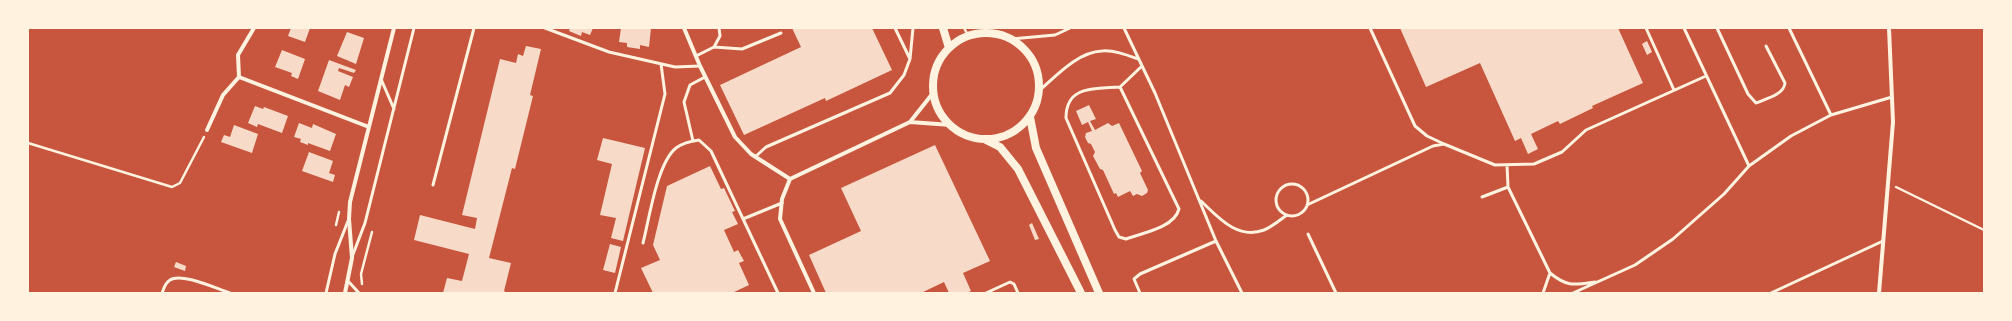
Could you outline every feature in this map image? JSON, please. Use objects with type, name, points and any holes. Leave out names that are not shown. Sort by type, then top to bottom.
[{"type":"main road","points":[[943,28],[949,48]]},
{"type":"main road","points":[[988,30],[1011,39],[1024,48],[1033,60],[1038,74],[1040,90],[1037,104],[1030,117],[1023,125],[1010,134],[996,139],[986,140],[971,137],[957,131],[938,109],[933,93],[934,76],[939,61],[949,48],[966,32],[988,30]]},
{"type":"main road","points":[[1030,117],[1036,148],[1099,293]]},
{"type":"main road","points":[[986,140],[1000,148],[1018,169],[1081,293]]},
{"type":"street","points":[[207,130],[223,95],[239,77],[238,55],[254,28]]},
{"type":"street","points":[[345,293],[352,258],[349,219],[350,202],[394,28]]},
{"type":"street","points":[[684,28],[705,77],[735,137],[755,157],[790,179]]},
{"type":"street","points":[[1879,293],[1893,122],[1889,28]]},
{"type":"street","points":[[239,77],[369,127]]},
{"type":"street","points":[[814,293],[780,219],[782,203],[790,179],[910,122],[933,93]]},
{"type":"street","points":[[910,122],[951,125]]},
{"type":"lane","points":[[352,258],[365,223],[414,28]]},
{"type":"lane","points":[[434,185],[474,28]]},
{"type":"lane","points":[[545,28],[609,52],[675,67],[700,66]]},
{"type":"lane","points":[[714,47],[720,36],[719,28]]},
{"type":"lane","points":[[895,28],[910,59]]},
{"type":"lane","points":[[755,157],[766,147],[890,93],[904,75],[910,59],[913,28]]},
{"type":"lane","points":[[1011,39],[1055,35],[1070,28]]},
{"type":"lane","points":[[1124,28],[1200,200],[1216,241],[1242,293]]},
{"type":"lane","points":[[1370,28],[1415,126],[1427,136],[1495,165],[1534,164],[1562,152],[1586,130],[1706,76]]},
{"type":"lane","points":[[1646,28],[1674,90]]},
{"type":"lane","points":[[1684,28],[1749,166]]},
{"type":"lane","points":[[1717,28],[1748,94],[1756,103],[1781,92],[1785,83],[1766,46]]},
{"type":"lane","points":[[1789,28],[1831,115]]},
{"type":"lane","points":[[696,56],[714,47],[742,49],[781,33]]},
{"type":"lane","points":[[1040,90],[1068,66],[1089,54],[1101,51],[1113,51],[1139,59]]},
{"type":"lane","points":[[615,293],[666,94],[661,64]]},
{"type":"lane","points":[[1120,87],[1179,209],[1177,216],[1168,223],[1126,239],[1119,237],[1115,230],[1066,118],[1066,108],[1070,99],[1086,89],[1120,87],[1142,66]]},
{"type":"lane","points":[[693,141],[684,102],[690,85],[705,77]]},
{"type":"lane","points":[[381,79],[394,108]]},
{"type":"lane","points":[[1573,293],[1635,265],[1673,239],[1724,194],[1749,166],[1792,136],[1831,115],[1892,97]]},
{"type":"lane","points":[[644,243],[656,184],[664,166],[675,149],[699,140],[711,151],[778,293]]},
{"type":"lane","points":[[1200,200],[1226,226],[1249,233],[1264,230],[1287,215],[1299,214],[1307,205],[1433,146],[1444,144]]},
{"type":"lane","points":[[1507,165],[1508,187],[1550,273],[1560,281],[1573,286],[1599,281]]},
{"type":"lane","points":[[1287,215],[1278,207],[1276,201],[1280,190],[1285,186],[1297,185],[1302,188],[1308,198],[1307,205]]},
{"type":"lane","points":[[1482,197],[1508,187]]},
{"type":"lane","points":[[744,219],[782,203]]},
{"type":"lane","points":[[326,293],[336,254],[349,219]]},
{"type":"lane","points":[[1308,234],[1336,293]]},
{"type":"lane","points":[[1140,293],[1134,279],[1140,274],[1216,241]]},
{"type":"lane","points":[[1771,293],[1883,242]]},
{"type":"lane","points":[[1543,293],[1550,273]]},
{"type":"lane","points":[[162,293],[165,284],[169,280],[181,276],[230,293]]},
{"type":"lane","points":[[348,281],[359,293]]},
{"type":"lane","points":[[986,293],[1010,282],[1014,284],[1018,293]]},
{"type":"path","points":[[28,143],[172,187],[180,183],[207,130]]},
{"type":"path","points":[[1888,183],[1984,230]]},
{"type":"building","points":[[291,28],[310,28],[305,42],[288,36]]},
{"type":"building","points":[[570,28],[593,28],[590,35],[582,32],[581,36],[569,31]]},
{"type":"building","points":[[621,28],[651,28],[649,47],[640,45],[640,49],[627,47],[627,43],[619,42]]},
{"type":"building","points":[[792,28],[872,28],[892,70],[826,101],[825,98],[744,135],[720,85],[801,47]]},
{"type":"building","points":[[1400,28],[1618,28],[1643,83],[1592,106],[1593,108],[1560,124],[1558,121],[1531,134],[1538,149],[1528,154],[1521,138],[1515,141],[1480,63],[1426,87]]},
{"type":"building","points":[[347,32],[364,38],[356,64],[337,56]]},
{"type":"building","points":[[1647,41],[1652,52],[1647,55],[1642,44]]},
{"type":"building","points":[[526,46],[541,49],[530,95],[533,96],[515,169],[512,168],[489,258],[511,263],[504,291],[507,293],[443,293],[447,278],[462,281],[469,254],[414,240],[420,215],[475,229],[477,218],[462,215],[500,59],[516,63],[518,54],[523,56]]},
{"type":"building","points":[[282,50],[305,59],[298,79],[291,76],[292,73],[275,67]]},
{"type":"building","points":[[329,60],[356,70],[354,73],[339,68],[338,71],[353,77],[349,87],[345,85],[340,100],[318,91]]},
{"type":"building","points":[[1089,105],[1096,119],[1090,121],[1095,130],[1108,123],[1112,126],[1119,123],[1142,171],[1140,173],[1148,190],[1147,193],[1142,196],[1137,194],[1133,196],[1130,191],[1118,197],[1116,193],[1114,194],[1103,170],[1100,169],[1093,156],[1095,152],[1091,144],[1088,143],[1085,137],[1086,133],[1092,131],[1088,122],[1082,125],[1076,111]]},
{"type":"building","points":[[255,106],[263,109],[264,107],[288,116],[282,133],[258,124],[257,127],[248,123]]},
{"type":"building","points":[[299,123],[312,128],[313,124],[336,134],[330,151],[308,143],[308,145],[300,142],[301,139],[294,137]]},
{"type":"building","points":[[234,125],[258,134],[252,153],[221,142],[224,135],[230,137]]},
{"type":"building","points":[[603,138],[645,148],[623,241],[611,238],[616,218],[600,215],[612,164],[597,160]]},
{"type":"building","points":[[935,145],[990,261],[963,273],[971,291],[966,293],[949,293],[944,282],[921,293],[826,293],[809,255],[861,231],[841,188]]},
{"type":"building","points":[[309,152],[333,161],[329,173],[335,175],[333,182],[302,171]]},
{"type":"building","points":[[710,166],[721,189],[724,188],[735,211],[732,212],[738,224],[724,230],[734,252],[738,250],[744,261],[739,263],[749,285],[732,293],[653,293],[641,268],[660,260],[653,245],[667,186]]},
{"type":"building","points":[[1032,223],[1039,239],[1035,240],[1029,225]]},
{"type":"building","points":[[610,244],[621,247],[615,273],[603,270]]},
{"type":"building","points":[[176,262],[186,266],[185,271],[174,267]]}]
